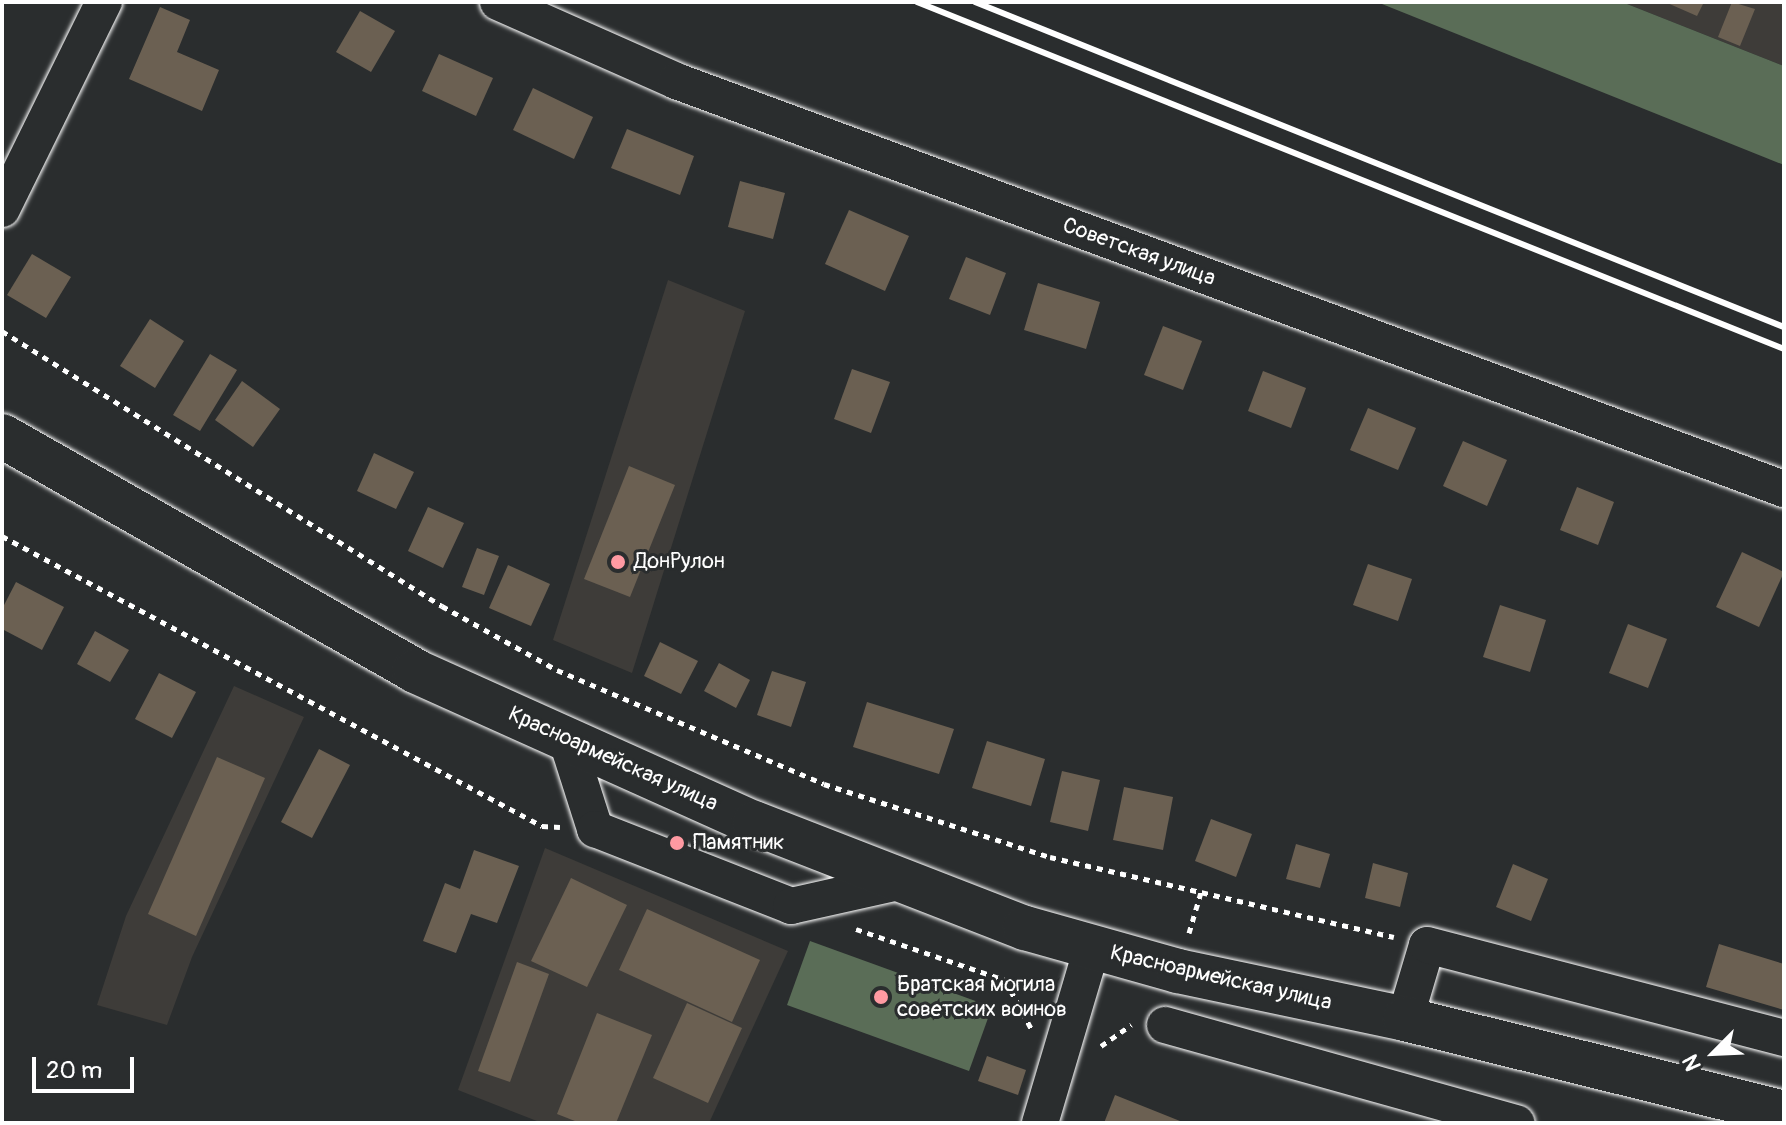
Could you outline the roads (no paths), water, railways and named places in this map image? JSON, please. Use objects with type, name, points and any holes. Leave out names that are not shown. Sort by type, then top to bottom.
[{"type":"main road","name":"Красноармейская улица","points":[[2,436],[415,671],[754,823],[1025,928],[1092,948],[1405,1019],[1784,1113]]},
{"type":"street","points":[[2,209],[104,2]]},
{"type":"street","name":"Советская улица","points":[[498,2],[676,81],[1784,489]]},
{"type":"street","points":[[566,738],[595,829],[791,906],[903,881]]},
{"type":"street","points":[[1405,1019],[1427,945],[1784,1038]]},
{"type":"street","points":[[1040,1123],[1092,948]]},
{"type":"street","points":[[1165,1025],[1517,1123]]},
{"type":"railway","points":[[917,2],[1784,349]]},
{"type":"railway","points":[[975,2],[1784,327]]},
{"type":"place","name":"ДонРулон","points":[[618,562]]},
{"type":"place","name":"Памятник","points":[[677,843]]},
{"type":"place","name":"Братская могила советских воинов","points":[[881,997]]}]
